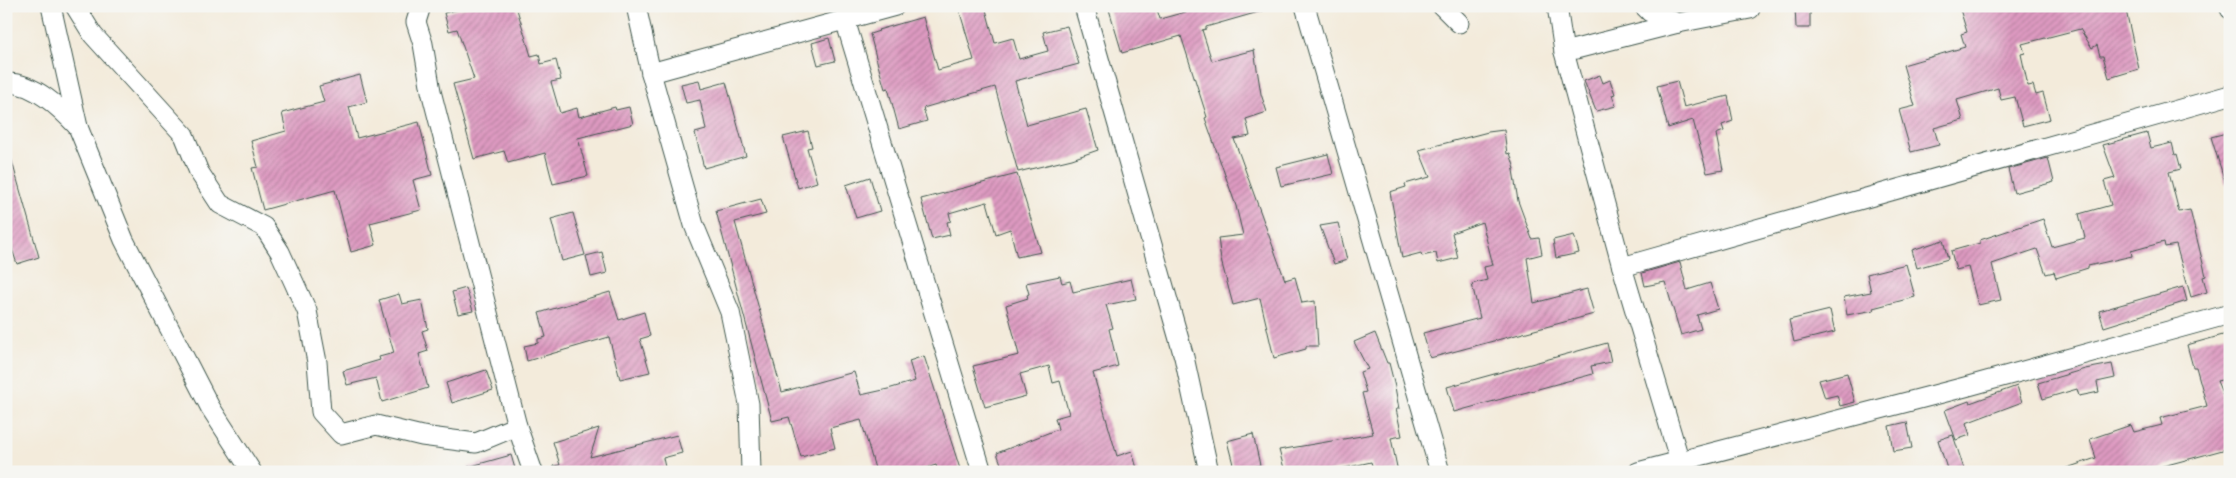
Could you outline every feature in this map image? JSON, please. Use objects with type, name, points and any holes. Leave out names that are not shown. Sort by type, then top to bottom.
[{"type":"street","points":[[51,6],[78,126],[124,240],[210,407],[252,472]]},
{"type":"street","points":[[75,6],[93,35],[184,135],[199,172],[220,204],[264,227],[280,252],[307,311],[317,362],[321,412],[341,434],[376,425],[422,436],[476,443],[518,426]]},
{"type":"street","points":[[421,6],[416,22],[423,44],[431,91],[518,426],[533,472]]},
{"type":"street","points":[[636,6],[651,73],[694,225],[730,312],[749,404],[751,472]]},
{"type":"street","points":[[651,73],[895,6]]},
{"type":"street","points":[[1084,6],[1184,357],[1209,472]]},
{"type":"street","points":[[1305,6],[1440,472]]},
{"type":"street","points":[[1442,6],[1459,23]]},
{"type":"street","points":[[1557,6],[1564,52],[1622,267],[1681,466]]},
{"type":"street","points":[[1644,6],[1650,12],[1678,23]]},
{"type":"street","points":[[1564,52],[1678,23],[1750,8],[1751,6]]},
{"type":"street","points":[[845,20],[982,472]]},
{"type":"street","points":[[6,83],[14,83],[52,100],[78,126]]},
{"type":"street","points":[[1622,267],[2230,95]]},
{"type":"street","points":[[1638,472],[1681,466],[2230,314]]},
{"type":"building","points":[[472,6],[516,6],[531,56],[539,54],[541,64],[556,60],[561,80],[551,82],[560,113],[577,108],[579,117],[615,107],[616,110],[629,107],[633,124],[578,138],[588,176],[553,184],[545,153],[508,163],[504,151],[474,159],[453,84],[474,79],[457,29],[449,31],[444,13]]},
{"type":"building","points":[[958,6],[985,6],[995,43],[1013,38],[1019,59],[1048,51],[1043,32],[1067,26],[1079,64],[1015,81],[1027,125],[1086,109],[1098,150],[1072,159],[1018,172],[995,87],[923,108],[927,121],[899,129],[888,88],[885,89],[870,34],[923,17],[938,70],[974,60]]},
{"type":"building","points":[[1108,6],[1156,6],[1160,19],[1207,6],[1261,6],[1262,11],[1206,27],[1206,29],[1202,30],[1212,61],[1254,50],[1261,94],[1267,112],[1246,119],[1250,136],[1234,139],[1285,280],[1295,277],[1302,303],[1315,301],[1318,346],[1306,346],[1306,349],[1274,358],[1260,298],[1233,305],[1221,260],[1218,238],[1243,235],[1236,206],[1205,118],[1207,117],[1181,36],[1122,53]]},
{"type":"building","points":[[1795,6],[1810,6],[1810,28],[1796,28]]},
{"type":"building","points":[[1959,6],[2125,6],[2139,69],[2109,78],[2103,56],[2100,56],[2097,45],[2092,48],[2080,29],[2022,44],[2025,53],[2021,54],[2028,86],[2033,85],[2036,95],[2043,93],[2050,119],[2023,126],[2015,97],[2001,100],[1998,88],[1957,100],[1963,120],[1934,128],[1939,145],[1911,152],[1899,110],[1915,106],[1903,65],[1965,47],[1961,34],[1967,32]]},
{"type":"building","points":[[829,38],[835,61],[818,65],[812,43]]},
{"type":"building","points":[[360,75],[367,102],[349,107],[357,138],[419,122],[432,175],[413,180],[421,210],[370,223],[376,245],[351,252],[335,190],[263,210],[252,168],[258,167],[251,141],[286,131],[282,113],[324,102],[319,86]]},
{"type":"building","points":[[1600,75],[1603,83],[1610,80],[1615,94],[1612,95],[1616,106],[1596,111],[1584,81]]},
{"type":"building","points":[[699,80],[701,89],[726,82],[746,156],[704,168],[695,133],[706,130],[700,100],[686,103],[681,84]]},
{"type":"building","points":[[1677,81],[1684,107],[1728,96],[1733,121],[1722,125],[1724,131],[1716,134],[1723,170],[1707,173],[1693,120],[1668,128],[1657,86]]},
{"type":"building","points":[[1504,130],[1507,154],[1510,153],[1515,169],[1513,170],[1518,201],[1532,239],[1539,238],[1542,254],[1527,258],[1534,303],[1587,289],[1594,314],[1430,358],[1423,333],[1480,318],[1472,284],[1487,280],[1484,267],[1493,265],[1482,222],[1452,233],[1458,258],[1438,263],[1436,253],[1422,256],[1421,253],[1402,258],[1390,192],[1406,187],[1405,184],[1430,177],[1419,150],[1488,132]]},
{"type":"building","points":[[808,131],[812,147],[807,148],[817,182],[798,188],[783,137]]},
{"type":"building","points":[[2230,132],[2230,184],[2226,185],[2211,137]]},
{"type":"building","points":[[2147,133],[2151,148],[2172,143],[2175,155],[2177,154],[2181,169],[2169,172],[2179,212],[2190,210],[2206,276],[2203,277],[2207,292],[2191,297],[2176,245],[2165,247],[2164,242],[2131,251],[2132,256],[2088,266],[2088,268],[2056,278],[2054,272],[2046,274],[2037,249],[1992,264],[2001,300],[1978,305],[1968,267],[1956,270],[1951,251],[1980,243],[1980,240],[2043,219],[2052,247],[2085,238],[2079,214],[2111,205],[2104,181],[2115,178],[2103,145]]},
{"type":"building","points":[[1328,154],[1333,174],[1281,186],[1276,167]]},
{"type":"building","points":[[6,158],[11,158],[39,257],[17,264],[6,231]]},
{"type":"building","points":[[2048,158],[2054,182],[2014,193],[2008,169]]},
{"type":"building","points":[[1017,174],[1041,252],[1017,257],[1010,229],[996,234],[987,202],[949,213],[951,221],[947,222],[950,235],[932,239],[921,199]]},
{"type":"building","points":[[870,177],[880,211],[856,218],[846,185]]},
{"type":"building","points":[[761,199],[766,214],[735,222],[782,392],[854,372],[861,395],[888,389],[915,381],[909,361],[924,356],[961,472],[938,472],[936,465],[915,472],[876,472],[861,420],[830,428],[835,448],[801,457],[789,417],[772,421],[716,211]]},
{"type":"building","points":[[573,213],[585,255],[562,261],[551,219]]},
{"type":"building","points":[[1338,223],[1347,260],[1334,264],[1320,226]]},
{"type":"building","points":[[1574,235],[1579,253],[1556,258],[1553,240]]},
{"type":"building","points":[[1943,240],[1948,259],[1917,268],[1912,250]]},
{"type":"building","points":[[602,252],[607,273],[591,277],[586,256]]},
{"type":"building","points":[[1680,262],[1687,290],[1710,283],[1718,309],[1697,315],[1701,329],[1681,335],[1665,282],[1645,286],[1642,273]]},
{"type":"building","points":[[1906,264],[1915,297],[1873,308],[1874,310],[1847,315],[1844,297],[1871,292],[1867,274]]},
{"type":"building","points":[[1060,276],[1062,283],[1070,281],[1073,292],[1131,279],[1136,299],[1106,305],[1113,328],[1109,329],[1118,366],[1093,373],[1117,456],[1132,451],[1138,472],[1004,472],[997,453],[1058,429],[1055,418],[1069,414],[1060,381],[1053,383],[1049,366],[1020,374],[1026,396],[985,407],[973,366],[1019,355],[1006,305],[1028,298],[1027,295],[1029,294],[1026,283]]},
{"type":"building","points":[[2183,287],[2187,301],[2104,327],[2099,311]]},
{"type":"building","points":[[466,288],[473,311],[458,314],[452,292]]},
{"type":"building","points":[[610,292],[619,320],[644,312],[650,336],[640,339],[650,372],[620,379],[609,337],[527,361],[524,346],[538,343],[538,339],[546,337],[539,313]]},
{"type":"building","points":[[399,294],[402,304],[422,300],[428,329],[422,331],[428,351],[419,354],[428,388],[382,402],[376,378],[347,385],[343,371],[380,360],[379,357],[394,353],[379,300]]},
{"type":"building","points":[[1830,310],[1835,332],[1794,342],[1789,320]]},
{"type":"building","points":[[1375,333],[1387,363],[1389,363],[1399,409],[1396,409],[1402,436],[1391,438],[1398,472],[1374,472],[1371,462],[1327,472],[1285,472],[1279,450],[1373,434],[1362,393],[1366,392],[1360,372],[1368,369],[1354,342]]},
{"type":"building","points":[[2230,333],[2230,378],[2217,381],[2230,412],[2230,448],[2141,472],[2064,472],[2064,469],[2096,458],[2090,439],[2131,425],[2134,432],[2162,425],[2160,418],[2207,406],[2196,367],[2193,367],[2187,345]]},
{"type":"building","points":[[1607,343],[1611,362],[1591,366],[1593,374],[1454,412],[1447,387]]},
{"type":"building","points":[[2112,364],[2115,378],[2097,382],[2099,392],[2079,396],[2077,389],[2043,399],[2038,383],[2085,369]]},
{"type":"building","points":[[486,370],[493,390],[452,403],[446,383]]},
{"type":"building","points":[[1847,373],[1855,402],[1840,406],[1837,395],[1825,398],[1819,380]]},
{"type":"building","points":[[2017,386],[2022,402],[1966,423],[1970,435],[1956,440],[1945,410]]},
{"type":"building","points":[[1907,422],[1912,448],[1893,451],[1889,426]]},
{"type":"building","points":[[599,428],[590,457],[677,435],[682,453],[663,458],[666,472],[553,472],[553,466],[560,465],[553,442]]},
{"type":"building","points":[[1253,434],[1260,465],[1235,472],[1227,441]]},
{"type":"building","points":[[1953,435],[1965,472],[1948,472],[1938,440]]},
{"type":"building","points":[[511,455],[516,472],[468,472],[468,467]]}]
